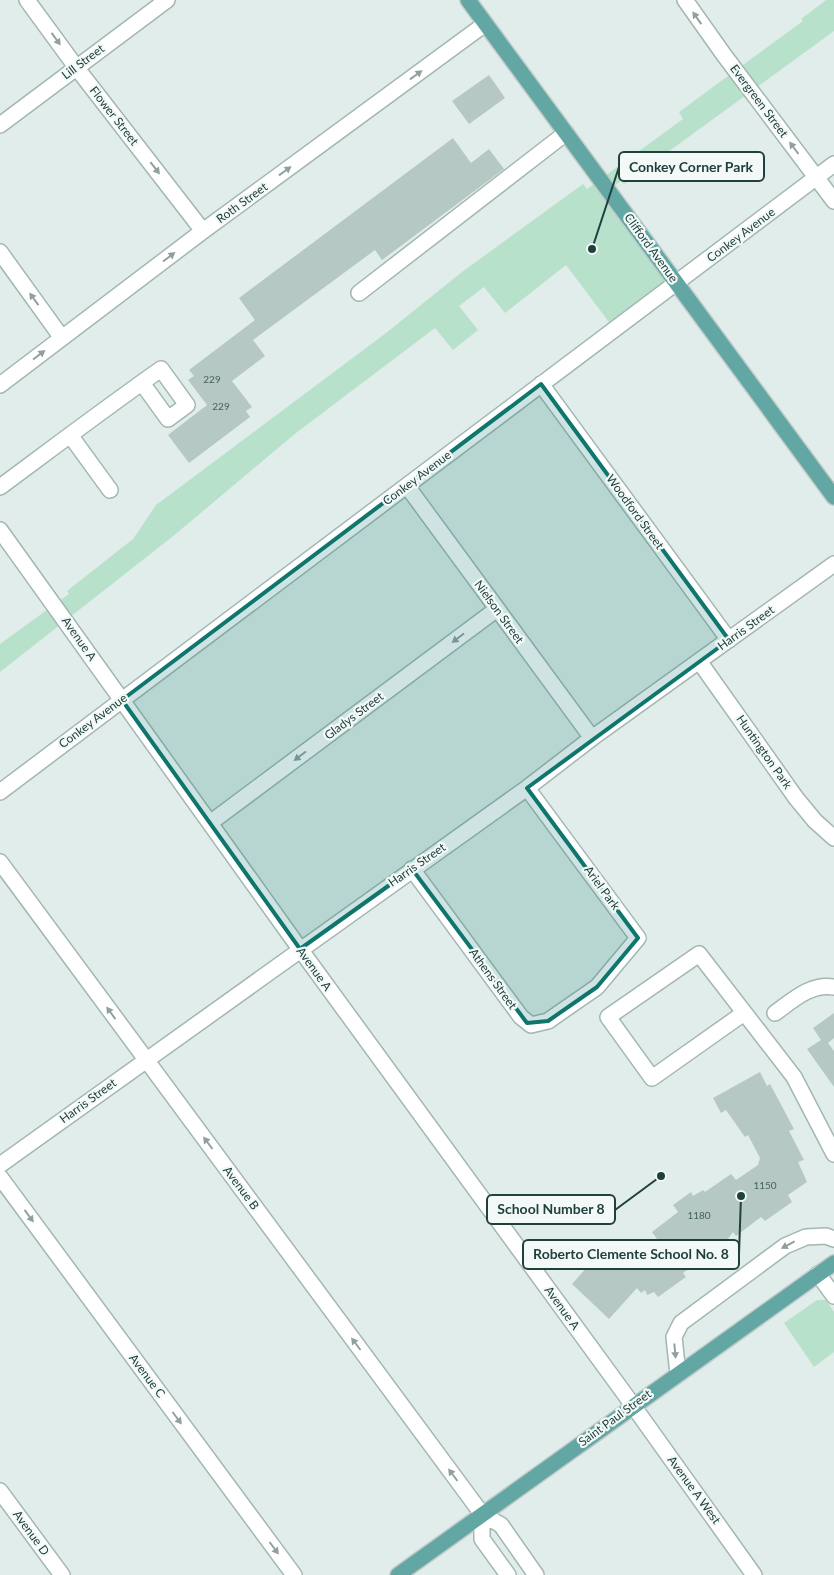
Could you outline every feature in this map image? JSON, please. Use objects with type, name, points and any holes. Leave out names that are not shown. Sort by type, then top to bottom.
[{"type":"main road","name":"Clifford Avenue","points":[[468,0],[834,497]]},
{"type":"main road","name":"Saint Paul Street","points":[[398,1575],[834,1263]]},
{"type":"street","name":"Flower Street","points":[[27,0],[76,67],[203,231]]},
{"type":"street","name":"Lill Street","points":[[0,125],[167,0]]},
{"type":"street","name":"Evergreen Street","points":[[686,0],[724,55],[834,201]]},
{"type":"street","name":"Roth Street","points":[[0,385],[203,231],[485,24]]},
{"type":"street","points":[[359,293],[566,133]]},
{"type":"street","name":"Conkey Avenue","points":[[0,792],[834,164]]},
{"type":"street","points":[[0,252],[62,338]]},
{"type":"street","points":[[0,487],[142,383]]},
{"type":"street","name":"Woodford Street","points":[[541,384],[729,640]]},
{"type":"street","points":[[70,435],[110,490]]},
{"type":"street","name":"Nielson Street","points":[[407,486],[592,738]]},
{"type":"street","name":"Avenue A","points":[[0,530],[300,949],[633,1406]]},
{"type":"street","name":"Harris Street","points":[[0,1164],[527,788],[592,738],[834,564]]},
{"type":"street","name":"Gladys Street","points":[[210,823],[498,609]]},
{"type":"street","name":"Huntington Park","points":[[699,661],[796,798],[815,821],[834,838]]},
{"type":"street","name":"Ariel Park","points":[[527,788],[638,938],[597,987]]},
{"type":"street","name":"Avenue B","points":[[0,862],[482,1514]]},
{"type":"street","name":"Athens Street","points":[[412,869],[527,1023],[531,1025],[548,1022],[597,987]]},
{"type":"street","points":[[744,1013],[652,1078],[608,1017],[699,954],[794,1077],[834,1154]]},
{"type":"street","points":[[775,1013],[812,988],[822,986],[834,987]]},
{"type":"street","name":"Avenue C","points":[[0,1177],[294,1575]]},
{"type":"street","points":[[678,1374],[674,1337],[680,1323],[785,1246],[806,1237],[826,1236],[834,1239]]},
{"type":"street","points":[[818,1274],[834,1296]]},
{"type":"street","name":"Avenue A West","points":[[633,1406],[754,1575]]},
{"type":"street","name":"Avenue D","points":[[0,1491],[62,1575]]},
{"type":"street","points":[[482,1514],[482,1539],[508,1575]]},
{"type":"street","points":[[482,1514],[501,1525],[536,1575]]},
{"type":"highlighted area","points":[[541,384],[729,640],[527,788],[638,938],[597,987],[548,1021],[527,1023],[412,869],[300,949],[122,700]]},
{"type":"green space","points":[[826,0],[834,0],[834,31],[624,184],[621,181],[609,190],[677,283],[615,330],[566,265],[505,313],[484,287],[459,306],[478,330],[453,350],[435,328],[296,433],[172,537],[0,672],[0,644],[69,594],[67,591],[133,539],[156,505],[386,333],[462,272],[583,184],[587,189],[683,119],[679,112],[803,21],[801,19]]},
{"type":"green space","points":[[817,1300],[826,1300],[834,1312],[834,1352],[814,1367],[784,1323]]},
{"type":"building","points":[[489,75],[505,98],[469,124],[452,101]]},
{"type":"building","points":[[453,138],[471,163],[489,149],[504,169],[382,260],[375,250],[253,340],[265,356],[232,381],[252,407],[246,411],[250,417],[189,463],[168,435],[207,405],[188,380],[194,376],[189,370],[255,320],[239,298]]},
{"type":"building","points":[[834,1013],[834,1038],[828,1043],[834,1051],[834,1087],[807,1049],[821,1040],[813,1028]]},
{"type":"building","points":[[760,1072],[767,1086],[770,1084],[794,1129],[789,1131],[804,1160],[798,1162],[807,1182],[788,1195],[792,1202],[765,1221],[761,1217],[736,1236],[733,1232],[725,1243],[683,1273],[686,1277],[658,1297],[654,1292],[647,1295],[645,1290],[641,1293],[637,1288],[609,1319],[572,1284],[596,1257],[608,1267],[632,1252],[635,1255],[657,1239],[652,1232],[678,1212],[673,1205],[691,1192],[693,1196],[703,1190],[705,1192],[731,1174],[736,1180],[758,1165],[760,1158],[748,1135],[745,1137],[726,1110],[721,1113],[713,1098]]},
{"type":"place","name":"Conkey Corner Park","points":[[592,249]]},
{"type":"place","name":"School Number 8","points":[[661,1176]]},
{"type":"place","name":"Roberto Clemente School No. 8","points":[[741,1196]]}]
